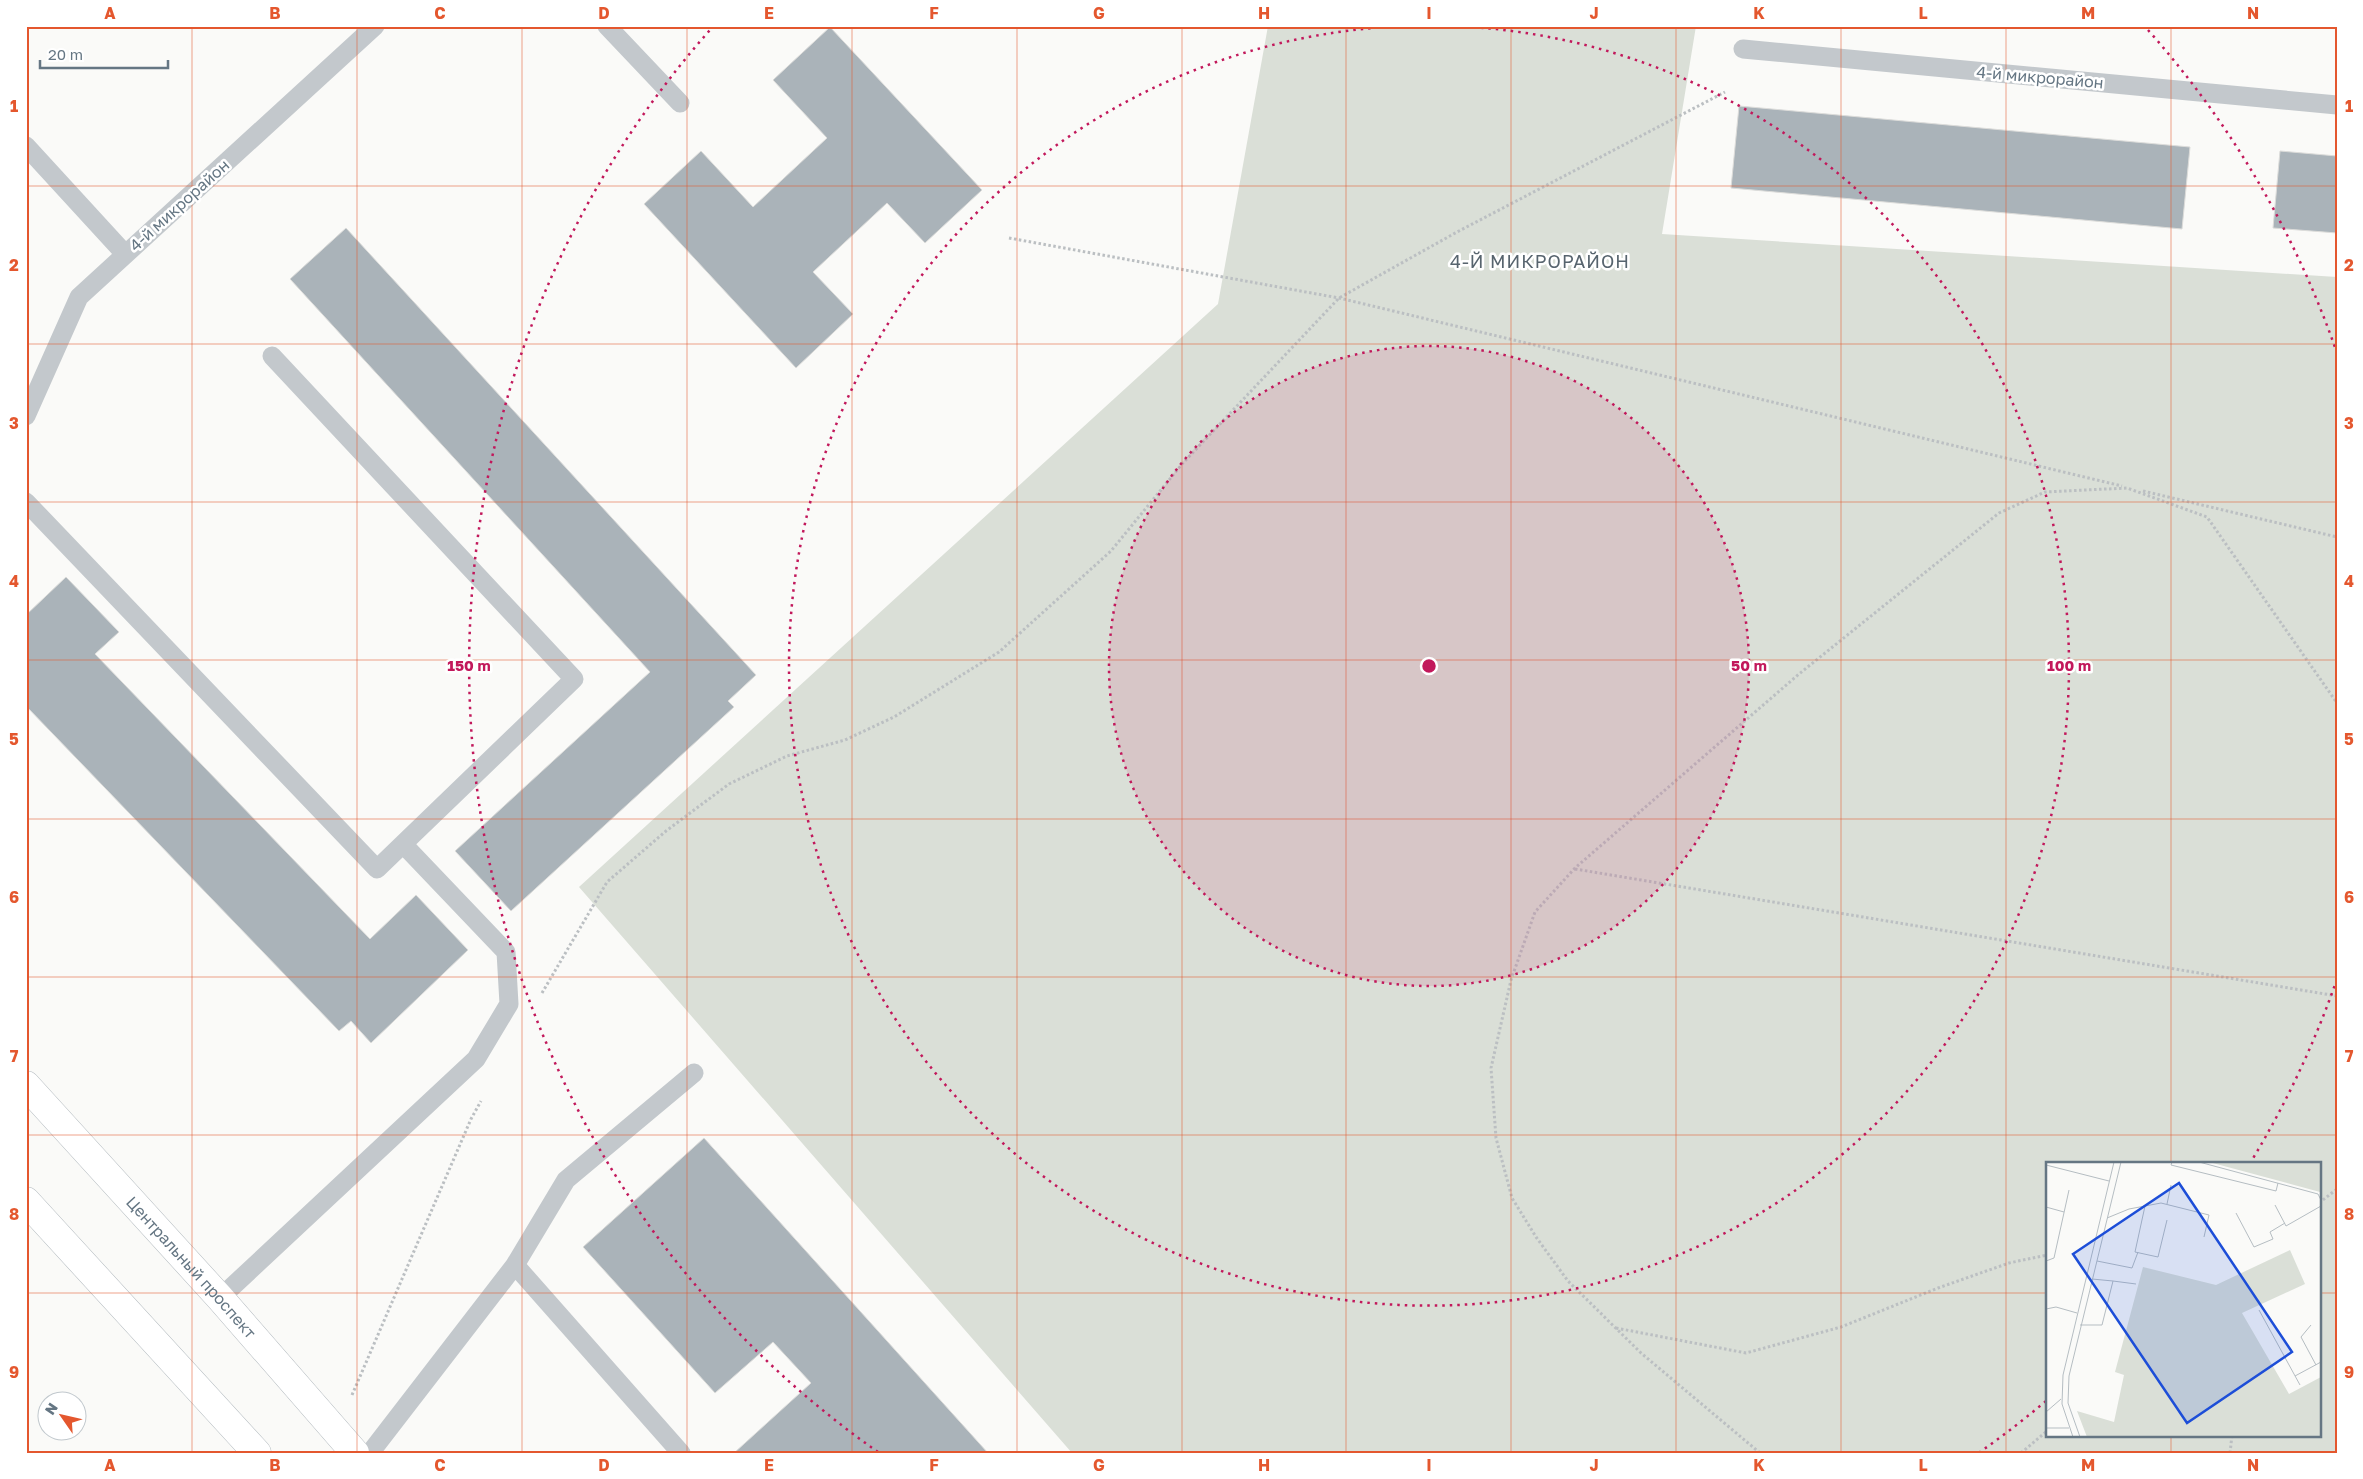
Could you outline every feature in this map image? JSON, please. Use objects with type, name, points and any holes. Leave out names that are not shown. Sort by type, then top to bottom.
[{"type":"main road","name":"Центральный проспект","points":[[26,1085],[220,1298],[355,1453]]},
{"type":"main road","points":[[26,1201],[257,1453]]},
{"type":"lane","name":"4-й микрорайон","points":[[26,416],[79,297],[375,26]]},
{"type":"lane","points":[[607,26],[680,103]]},
{"type":"lane","name":"4-й микрорайон","points":[[1743,49],[2337,105]]},
{"type":"lane","points":[[26,146],[125,254]]},
{"type":"lane","points":[[26,502],[377,869],[574,679],[272,356]]},
{"type":"lane","points":[[220,1298],[476,1059],[509,1004],[506,952],[403,844]]},
{"type":"lane","points":[[370,1453],[514,1265],[566,1180],[694,1073]]},
{"type":"lane","points":[[514,1265],[681,1453]]},
{"type":"path","points":[[538,998],[607,882],[666,831],[729,784],[787,756],[845,740],[894,717],[999,652],[1111,551],[1182,464],[1339,298],[1457,232],[1725,92]]},
{"type":"path","points":[[1009,238],[1339,298],[2337,537]]},
{"type":"path","points":[[1760,1453],[1642,1353],[1568,1281],[1536,1237],[1512,1198],[1496,1138],[1490,1068],[1511,980],[1534,912],[1575,868],[1799,674],[1998,513],[2045,492],[2127,488],[2207,517],[2337,703]]},
{"type":"path","points":[[1575,868],[2337,996]]},
{"type":"path","points":[[352,1396],[471,1119],[485,1093]]},
{"type":"path","points":[[2320,1202],[2337,1189]]},
{"type":"path","points":[[1615,1327],[1746,1353],[1841,1327],[1938,1288],[2009,1263],[2046,1255]]},
{"type":"path","points":[[2021,1453],[2046,1433]]},
{"type":"path","points":[[2230,1453],[2232,1436]]},
{"type":"shaded area","points":[[1268,26],[1696,26],[1662,234],[2337,277],[2337,1453],[1072,1453],[579,887],[1218,304]]},
{"type":"building","points":[[830,27],[982,190],[925,243],[887,203],[813,272],[853,314],[796,368],[644,204],[701,151],[753,207],[827,138],[773,80]]},
{"type":"building","points":[[1739,106],[2190,147],[2182,229],[1731,188]]},
{"type":"building","points":[[2280,151],[2337,156],[2337,233],[2273,228]]},
{"type":"building","points":[[346,228],[756,675],[728,701],[734,707],[511,911],[455,851],[650,672],[290,279]]},
{"type":"building","points":[[66,577],[119,632],[95,654],[370,939],[416,895],[468,950],[371,1043],[351,1021],[339,1031],[26,706],[26,615]]},
{"type":"building","points":[[704,1138],[988,1453],[734,1453],[811,1383],[773,1342],[715,1393],[583,1247]]},
{"type":"district","name":"4-Й МИКРОРАЙОН","points":[[1540,261]]}]
